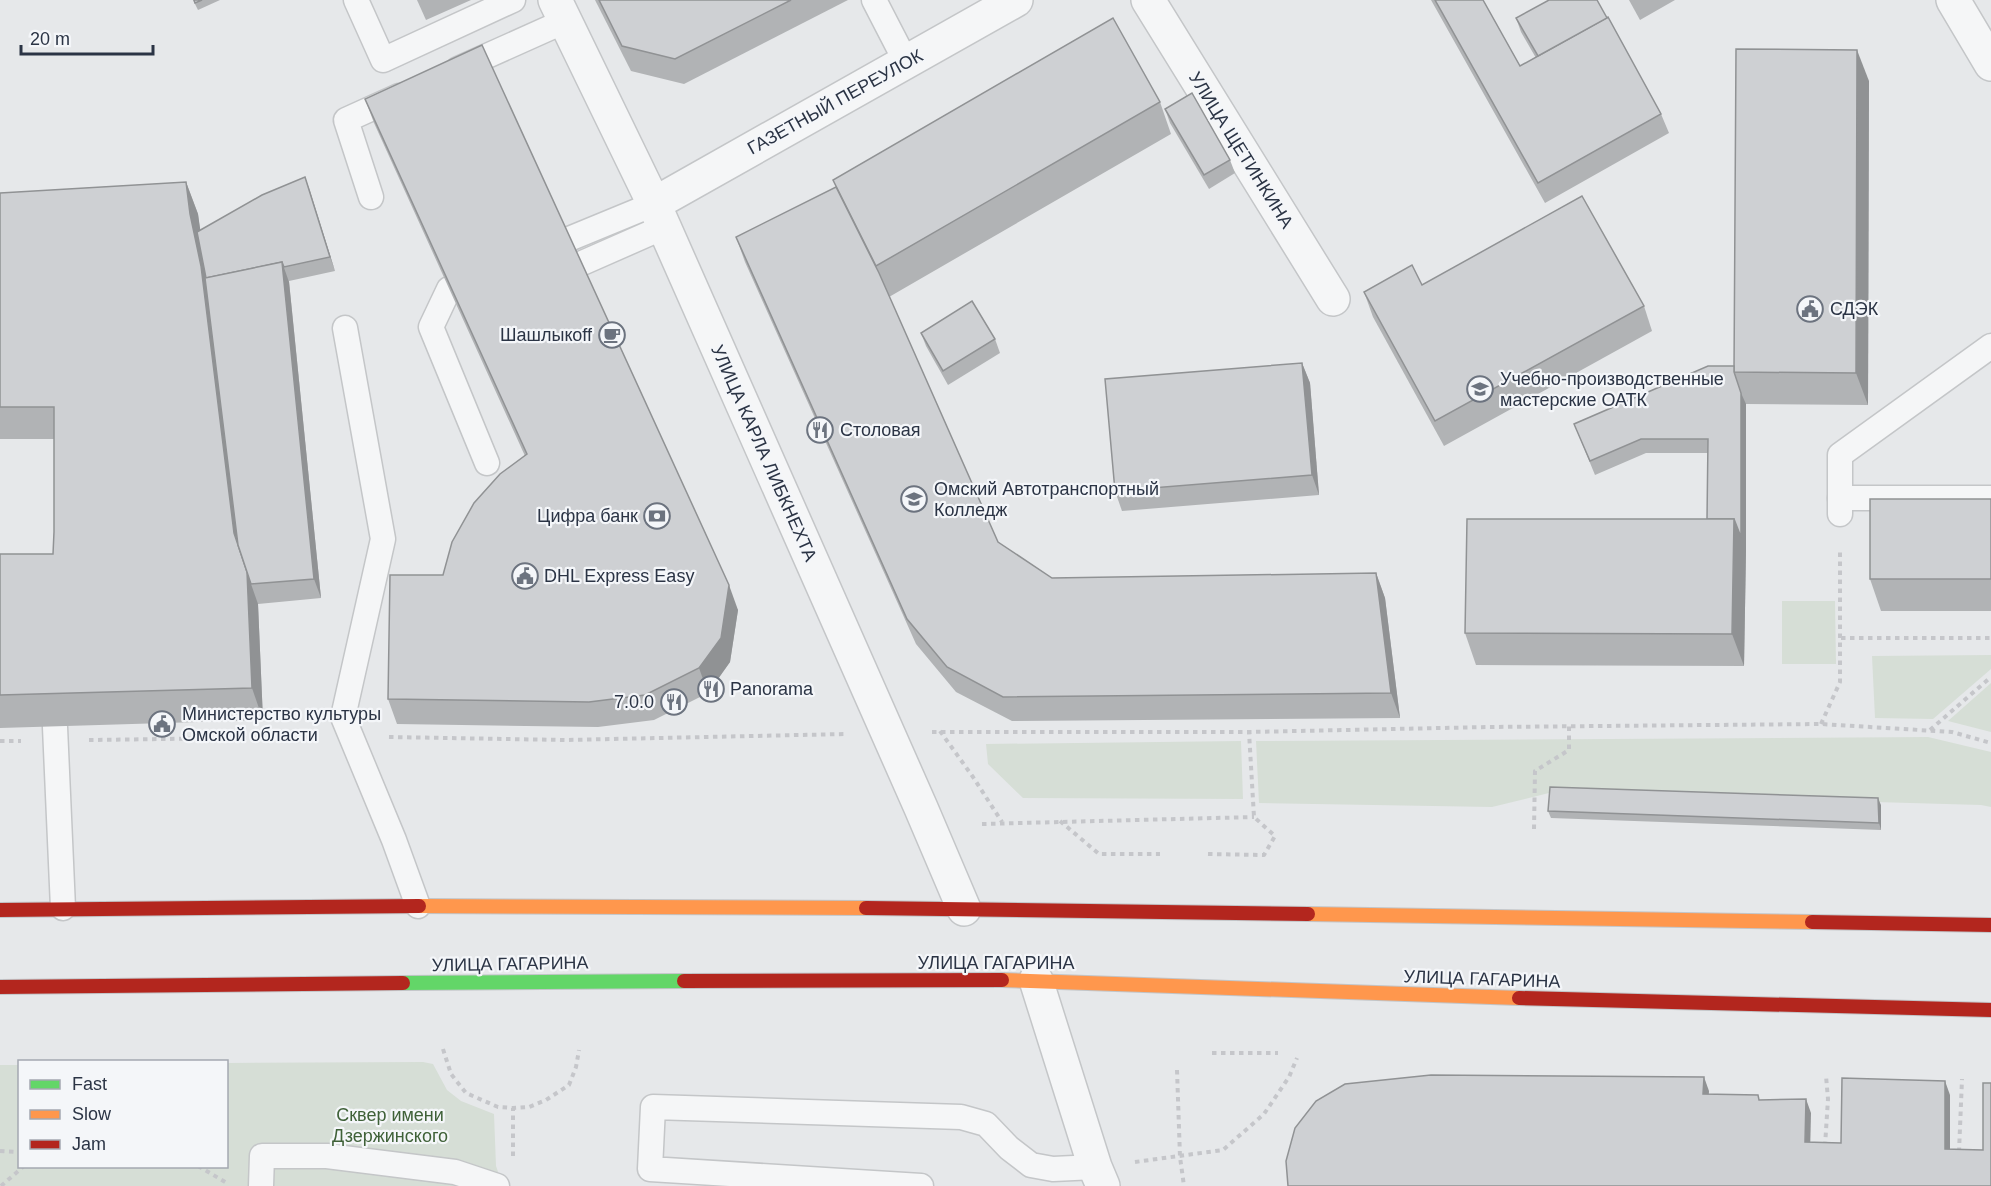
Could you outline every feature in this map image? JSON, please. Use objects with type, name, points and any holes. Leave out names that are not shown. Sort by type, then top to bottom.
[{"type":"main road","points":[[0,910],[418,906],[964,909],[1991,925]]},
{"type":"main road","name":"УЛИЦА ГАГАРИНА","points":[[0,987],[568,981],[1036,980],[1562,1000],[1991,1010]]},
{"type":"street","name":"ГАЗЕТНЫЙ ПЕРЕУЛОК","points":[[659,215],[906,62],[1016,0]]},
{"type":"street","name":"УЛИЦА ЩЕТИНКИНА","points":[[1148,0],[1333,299]]},
{"type":"street","points":[[1953,0],[1991,64]]},
{"type":"street","name":"УЛИЦА КАРЛА ЛИБКНЕХТА","points":[[560,10],[659,215],[964,909]]},
{"type":"street","points":[[1036,980],[1099,1177]]},
{"type":"lane","points":[[356,0],[383,60],[513,0]]},
{"type":"lane","points":[[874,0],[906,62]]},
{"type":"lane","points":[[371,196],[346,120],[431,82],[560,10]]},
{"type":"lane","points":[[569,239],[659,215]]},
{"type":"lane","points":[[580,264],[659,215]]},
{"type":"lane","points":[[449,289],[431,327],[487,463]]},
{"type":"lane","points":[[345,328],[383,539],[344,717],[418,906]]},
{"type":"lane","points":[[1991,346],[1840,455],[1840,506],[1991,498]]},
{"type":"lane","points":[[55,727],[63,908]]},
{"type":"lane","points":[[921,1186],[650,1169],[653,1107],[962,1117],[986,1124],[1009,1148],[1031,1165],[1099,1177]]},
{"type":"lane","points":[[261,1186],[262,1156],[327,1156],[455,1172],[498,1186]]},
{"type":"path","points":[[1821,724],[1840,682],[1840,506]]},
{"type":"path","points":[[1841,638],[1991,638]]},
{"type":"path","points":[[1929,731],[1991,677]]},
{"type":"path","points":[[994,731],[1249,732],[1821,724],[1952,732],[1991,743]]},
{"type":"path","points":[[1534,829],[1535,771],[1569,750],[1569,726]]},
{"type":"path","points":[[940,731],[1002,822]]},
{"type":"path","points":[[1249,732],[1254,817]]},
{"type":"path","points":[[409,738],[566,740],[840,734]]},
{"type":"path","points":[[149,739],[276,737]]},
{"type":"path","points":[[982,824],[1254,817],[1275,836],[1263,855],[1208,854]]},
{"type":"path","points":[[1060,821],[1099,854],[1160,854]]},
{"type":"path","points":[[443,1049],[451,1074],[466,1093],[498,1107],[513,1108],[529,1107],[546,1100],[569,1085],[579,1050]]},
{"type":"path","points":[[1212,1053],[1278,1053]]},
{"type":"path","points":[[1099,1177],[1180,1156],[1223,1150],[1264,1114],[1290,1077],[1297,1058]]},
{"type":"path","points":[[1177,1070],[1180,1156],[1184,1186]]},
{"type":"path","points":[[1825,1153],[1828,1099],[1826,1076]]},
{"type":"path","points":[[1959,1155],[1962,1079]]},
{"type":"path","points":[[513,1108],[513,1161]]},
{"type":"path","points":[[0,1151],[18,1152]]},
{"type":"path","points":[[1,1186],[23,1168]]},
{"type":"path","points":[[200,1168],[233,1186]]},
{"type":"green space","points":[[1782,601],[1835,601],[1836,664],[1782,664]]},
{"type":"green space","points":[[1991,655],[1991,669],[1933,719],[1875,718],[1872,656]]},
{"type":"green space","points":[[1991,683],[1991,732],[1948,721]]},
{"type":"green space","points":[[1928,737],[1991,752],[1991,807],[1549,793],[1492,807],[1259,803],[1256,741]]},
{"type":"green space","points":[[1241,741],[1243,799],[1023,798],[988,764],[986,744]]},
{"type":"green space","name":"Сквер имени Дзержинского","points":[[423,1062],[433,1064],[447,1090],[461,1101],[494,1114],[496,1166],[503,1186],[0,1186],[0,1065],[18,1065],[18,1168],[228,1168],[228,1063]]},
{"type":"building","points":[[599,0],[791,0],[675,59],[622,46]]},
{"type":"building","points":[[1435,0],[1483,0],[1520,66],[1608,17],[1661,114],[1538,183]]},
{"type":"building","points":[[1549,0],[1597,0],[1607,18],[1538,56],[1516,18]]},
{"type":"building","points":[[1113,18],[1160,102],[876,266],[833,180]]},
{"type":"building","points":[[482,45],[729,585],[721,638],[699,668],[645,695],[589,702],[388,699],[390,575],[443,575],[452,542],[474,503],[500,474],[527,454],[365,99]]},
{"type":"building","points":[[1736,49],[1857,50],[1856,373],[1734,372]]},
{"type":"building","points":[[1192,93],[1230,160],[1204,175],[1165,109]]},
{"type":"building","points":[[305,177],[330,257],[284,267],[282,262],[206,278],[197,232],[262,195]]},
{"type":"building","points":[[186,182],[201,266],[234,533],[247,572],[252,688],[0,695],[0,554],[53,554],[54,407],[0,407],[0,193]]},
{"type":"building","name":"Омский Автотранспортный Колледж","points":[[836,187],[879,273],[998,542],[1052,578],[1376,573],[1391,693],[1003,697],[947,667],[907,619],[736,237]]},
{"type":"building","name":"Учебно-производственные мастерские ОАТК","points":[[1582,196],[1644,306],[1435,421],[1364,292],[1412,265],[1422,285]]},
{"type":"building","points":[[282,262],[314,579],[251,584],[238,545],[205,278]]},
{"type":"building","points":[[972,301],[995,339],[943,371],[921,333]]},
{"type":"building","points":[[1302,363],[1312,475],[1115,491],[1105,379]]},
{"type":"building","points":[[1708,366],[1734,366],[1741,393],[1741,537],[1734,519],[1707,519],[1708,439],[1641,439],[1590,461],[1574,424]]},
{"type":"building","points":[[1870,499],[1991,499],[1991,579],[1870,579]]},
{"type":"building","points":[[1467,519],[1734,519],[1732,634],[1465,633]]},
{"type":"building","points":[[1550,787],[1878,798],[1879,823],[1548,811]]},
{"type":"building","points":[[1431,1075],[1704,1077],[1703,1094],[1758,1095],[1759,1100],[1806,1099],[1805,1142],[1841,1143],[1842,1078],[1945,1081],[1945,1149],[1983,1150],[1983,1083],[1991,1083],[1991,1186],[1288,1186],[1286,1161],[1295,1128],[1316,1101],[1345,1084]]},
{"type":"traffic: fast","points":[[403,983],[684,981]]},
{"type":"traffic: slow","points":[[419,906],[866,908]]},
{"type":"traffic: slow","points":[[1308,914],[1812,922]]},
{"type":"traffic: slow","points":[[1002,980],[1519,998]]},
{"type":"traffic: jam","points":[[0,910],[419,906]]},
{"type":"traffic: jam","points":[[866,908],[1308,914]]},
{"type":"traffic: jam","points":[[1812,922],[1991,925]]},
{"type":"traffic: jam","points":[[684,981],[1002,980]]},
{"type":"traffic: jam","points":[[0,987],[403,983]]},
{"type":"traffic: jam","points":[[1519,998],[1991,1010]]},
{"type":"place","name":"СДЭК","points":[[1810,309]]},
{"type":"place","name":"Шашлыкoff","points":[[612,335]]},
{"type":"place","name":"Учебно-производственные мастерские ОАТК","points":[[1480,389]]},
{"type":"place","name":"Столовая","points":[[820,430]]},
{"type":"place","name":"Омский Автотранспортный Колледж","points":[[914,499]]},
{"type":"place","name":"Цифра банк","points":[[657,516]]},
{"type":"place","name":"DHL Express Easy","points":[[525,576]]},
{"type":"place","name":"Panorama","points":[[711,689]]},
{"type":"place","name":"7.0.0","points":[[674,702]]},
{"type":"place","name":"Министерство культуры Омской области","points":[[162,724]]}]
